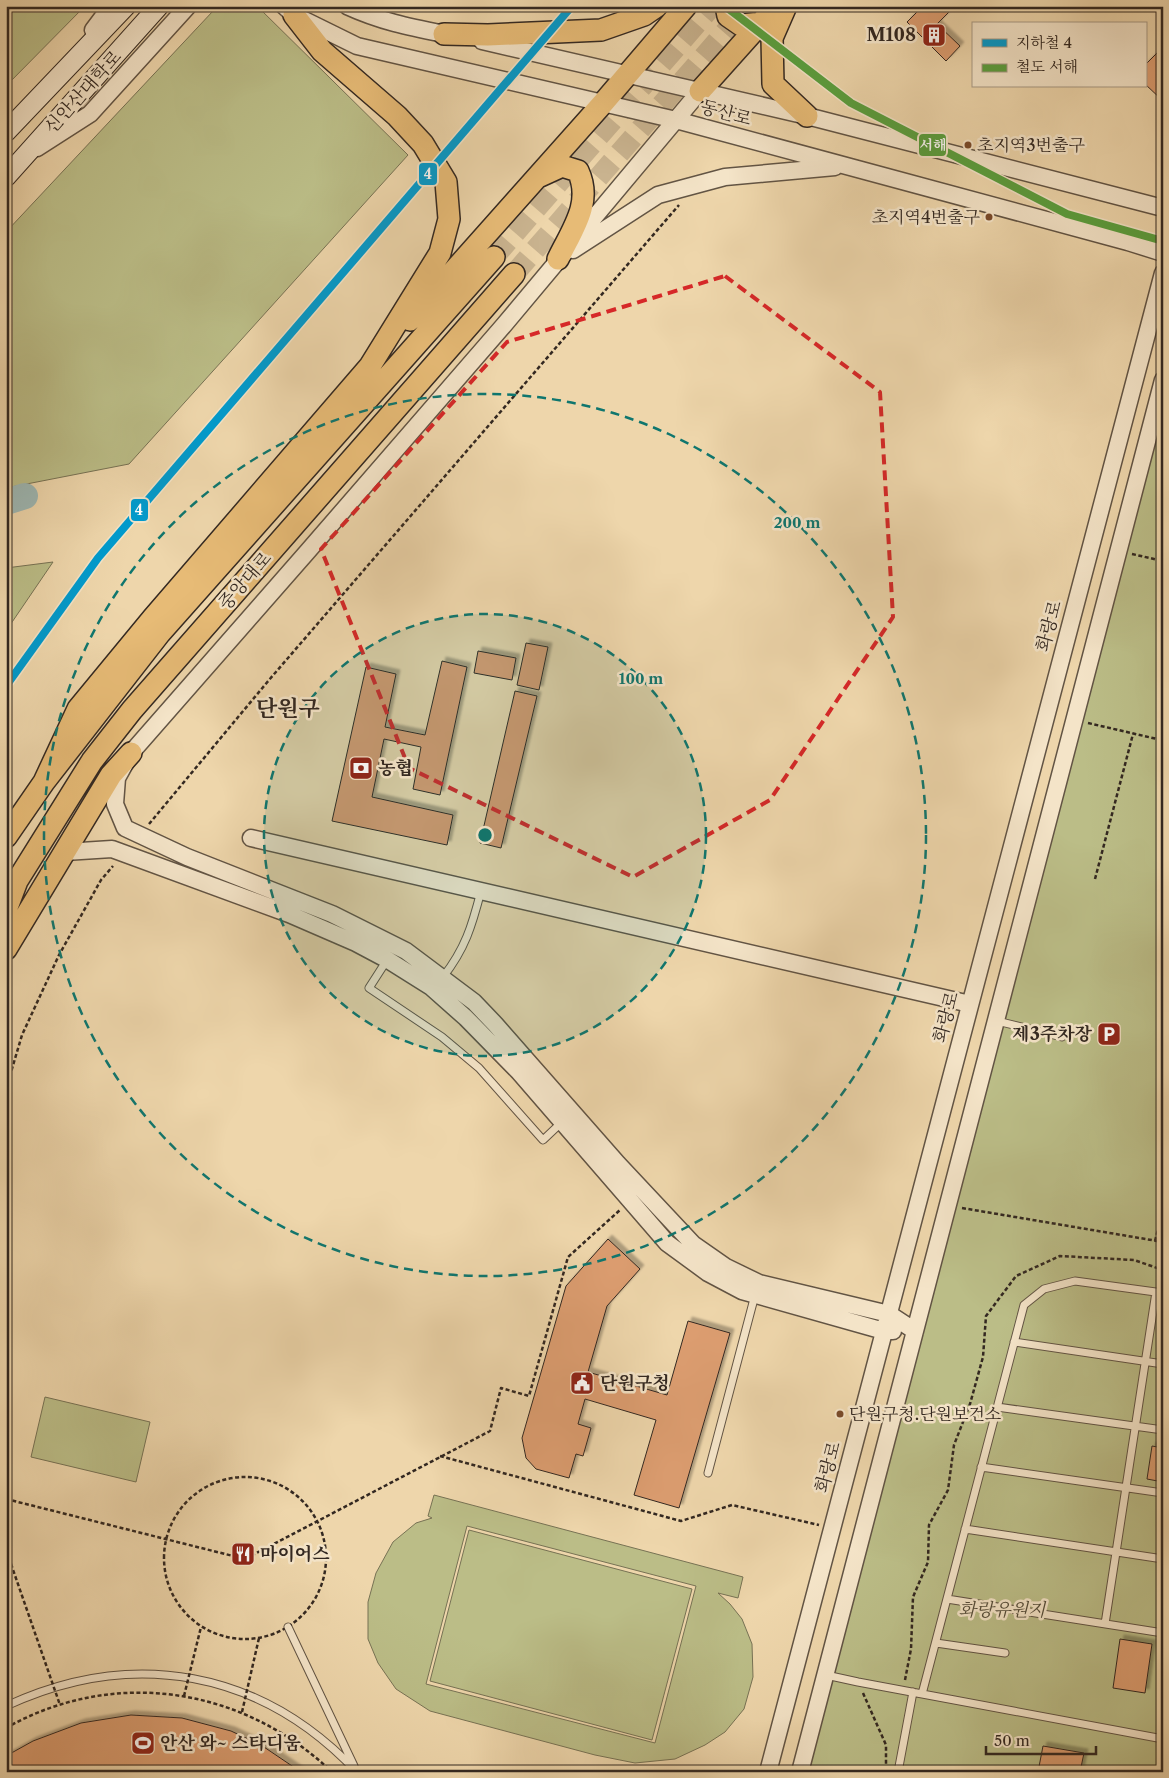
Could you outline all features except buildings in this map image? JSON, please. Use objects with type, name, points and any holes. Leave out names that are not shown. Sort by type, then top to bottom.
[{"type":"main road","name":"신안산대학로","points":[[6,132],[126,6]]},
{"type":"main road","name":"신안산대학로","points":[[6,177],[159,6]]},
{"type":"main road","points":[[444,34],[488,35],[601,30],[644,15],[657,6]]},
{"type":"main road","points":[[44,782],[78,709],[153,618],[370,366],[604,102],[686,6]]},
{"type":"main road","points":[[726,6],[728,16],[741,25],[762,23]]},
{"type":"main road","points":[[700,91],[776,6]]},
{"type":"main road","points":[[786,6],[772,38],[773,84],[807,116]]},
{"type":"main road","points":[[289,11],[322,52],[398,116],[423,144],[446,182],[449,219],[440,253],[370,366]]},
{"type":"main road","points":[[534,179],[562,166],[578,171],[583,183],[583,208],[558,259]]},
{"type":"main road","name":"중앙대로","points":[[6,837],[44,782],[160,634],[494,257]]},
{"type":"main road","name":"중앙대로","points":[[6,910],[17,881],[92,761],[132,710],[514,274]]},
{"type":"main road","points":[[6,949],[111,775],[131,752]]},
{"type":"street","points":[[81,54],[94,29],[112,6]]},
{"type":"street","points":[[25,156],[90,114],[188,6]]},
{"type":"street","name":"동산로","points":[[347,6],[370,17],[407,28],[510,46],[807,116],[1163,208]]},
{"type":"street","name":"동산로","points":[[289,11],[357,46],[676,120],[1163,252]]},
{"type":"street","points":[[700,91],[504,325],[131,752],[117,778],[115,804],[125,828],[187,857],[332,914],[406,951],[437,982],[466,1018],[519,1072],[667,1243],[708,1273],[742,1291],[755,1295],[884,1331],[915,1331]]},
{"type":"street","points":[[558,259],[658,195],[725,177],[846,166]]},
{"type":"street","name":"화랑로","points":[[768,1772],[1163,273]]},
{"type":"street","points":[[800,1772],[1163,380]]},
{"type":"street","points":[[1142,459],[1163,412]]},
{"type":"street","points":[[251,838],[970,1004]]},
{"type":"street","points":[[65,852],[112,849],[124,853],[289,914],[356,943],[474,1002],[618,1164],[693,1244],[726,1267],[759,1282],[889,1314],[915,1331]]},
{"type":"lane","points":[[437,982],[458,958],[472,927],[481,891]]},
{"type":"lane","points":[[388,960],[369,988],[442,1037],[479,1068],[542,1140],[563,1122]]},
{"type":"lane","points":[[996,1021],[1062,1036]]},
{"type":"lane","points":[[922,1694],[1024,1305],[1044,1289],[1075,1281],[1160,1292],[1146,1362],[1106,1624]]},
{"type":"lane","points":[[708,1473],[755,1295]]},
{"type":"lane","points":[[1014,1342],[1163,1364]]},
{"type":"lane","points":[[997,1408],[1163,1430]]},
{"type":"lane","points":[[981,1467],[1163,1493]]},
{"type":"lane","points":[[965,1529],[1163,1559]]},
{"type":"lane","points":[[947,1599],[1163,1634]]},
{"type":"lane","points":[[288,1627],[358,1772]]},
{"type":"lane","points":[[936,1643],[1005,1653]]},
{"type":"lane","points":[[6,1706],[50,1687],[97,1676],[145,1673],[193,1678],[239,1691],[283,1711],[322,1738],[358,1772]]},
{"type":"lane","points":[[826,1675],[1163,1739]]},
{"type":"lane","points":[[898,1772],[913,1692]]},
{"type":"path","points":[[140,834],[276,672],[696,185]]},
{"type":"path","points":[[1118,550],[1163,561]]},
{"type":"path","points":[[1074,720],[1157,739],[1163,735]]},
{"type":"path","points":[[1095,879],[1133,734]]},
{"type":"path","points":[[6,1089],[22,1036],[59,955],[102,880],[124,853]]},
{"type":"path","points":[[6,1499],[245,1558],[490,1431],[500,1388],[528,1396],[568,1256],[631,1201]]},
{"type":"path","points":[[948,1206],[1163,1242]]},
{"type":"path","points":[[1155,1241],[1163,1210]]},
{"type":"path","points":[[1160,1292],[1163,1264]]},
{"type":"path","points":[[440,1456],[680,1520],[732,1505],[832,1528]]},
{"type":"path","points":[[235,1477],[260,1478],[283,1486],[302,1501],[317,1521],[325,1550],[323,1580],[313,1602],[306,1611],[288,1627],[269,1636],[247,1640],[229,1638],[212,1633],[201,1627],[182,1610],[169,1588],[164,1564],[166,1539],[175,1516],[191,1497],[212,1484],[235,1477]]},
{"type":"path","points":[[6,1542],[11,1564],[60,1705]]},
{"type":"path","points":[[184,1696],[201,1627]]},
{"type":"path","points":[[242,1712],[259,1638]]},
{"type":"path","points":[[858,1682],[886,1745],[886,1772]]},
{"type":"path","points":[[6,1728],[34,1714],[91,1697],[122,1693],[184,1696],[213,1702],[268,1724],[292,1739],[332,1772]]},
{"type":"highlighted area","points":[[725,276],[880,392],[893,617],[770,800],[633,877],[409,768],[321,549],[507,342]]},
{"type":"green space","points":[[6,6],[85,6],[6,86]]},
{"type":"green space","points":[[243,6],[257,6],[408,155],[129,464],[6,488],[6,232],[213,11]]},
{"type":"green space","name":"화랑유원지","points":[[1163,421],[1163,1772],[792,1772],[1144,454]]},
{"type":"green space","points":[[53,562],[6,631],[6,568]]},
{"type":"green space","points":[[45,1397],[150,1422],[136,1482],[31,1457]]},
{"type":"green space","points":[[434,1495],[743,1577],[738,1598],[718,1593],[742,1619],[752,1644],[753,1677],[744,1709],[725,1732],[705,1745],[675,1759],[635,1763],[595,1755],[430,1711],[396,1689],[378,1663],[368,1639],[368,1602],[376,1573],[393,1542],[416,1523],[432,1518],[428,1516]],"holes":[[[467,1526],[696,1586],[655,1743],[426,1684]]]},
{"type":"green space","points":[[469,1530],[692,1589],[652,1740],[430,1681]]},
{"type":"waterway","points":[[6,502],[25,496]]},
{"type":"tunnel","points":[[494,257],[712,6]]},
{"type":"tunnel","points":[[514,274],[748,6]]},
{"type":"metro line","name":"4","points":[[6,686],[98,558],[572,6]]},
{"type":"rail line","name":"서해","points":[[725,6],[851,103],[1067,214],[1163,241]]},
{"type":"place","name":"M108","points":[[934,35]]},
{"type":"place","name":"초지역3번출구","points":[[968,145]]},
{"type":"place","name":"초지역4번출구","points":[[989,217]]},
{"type":"place","name":"농협","points":[[361,768]]},
{"type":"place","name":"제3주차장","points":[[1109,1034]]},
{"type":"place","name":"단원구청","points":[[582,1383]]},
{"type":"place","name":"단원구청.단원보건소","points":[[840,1414]]},
{"type":"place","name":"마이어스","points":[[243,1554]]},
{"type":"place","name":"안산 와~ 스타디움","points":[[143,1743]]},
{"type":"district","name":"단원구","points":[[288,708]]}]
